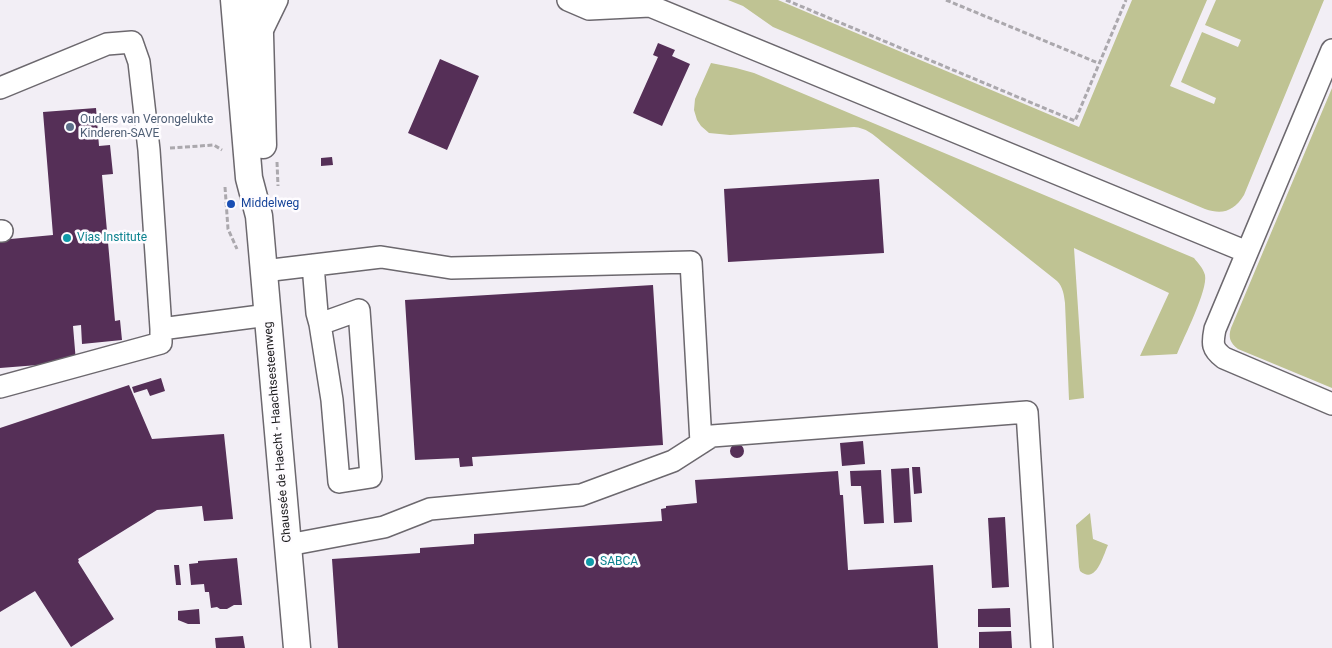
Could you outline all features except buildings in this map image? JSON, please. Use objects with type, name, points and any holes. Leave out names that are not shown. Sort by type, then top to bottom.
[{"type":"main road","name":"Chaussée de Haecht - Haachtsesteenweg","points":[[234,0],[249,178],[259,216],[297,648]]},
{"type":"main road","name":"Chaussée de Haecht - Haachtsesteenweg","points":[[258,0],[264,148],[259,216]]},
{"type":"street","points":[[260,35],[277,0]]},
{"type":"street","points":[[568,0],[589,9],[648,3],[1247,252]]},
{"type":"street","points":[[0,88],[107,44],[132,42],[139,62],[149,150],[161,329],[161,343],[0,387]]},
{"type":"street","points":[[1332,50],[1247,252],[1213,339],[1214,348],[1224,358],[1332,404]]},
{"type":"street","points":[[264,271],[381,257],[451,268],[691,262],[700,443]]},
{"type":"street","points":[[313,265],[317,313],[332,400],[339,482],[371,477],[359,310],[320,324]]},
{"type":"street","points":[[161,329],[268,315]]},
{"type":"street","points":[[288,545],[384,527],[430,509],[581,495],[673,461],[712,436],[1027,412],[1042,648]]},
{"type":"path","points":[[786,0],[1075,121],[1126,0]]},
{"type":"path","points":[[946,0],[1098,64]]},
{"type":"path","points":[[149,150],[214,145],[223,150],[247,148]]},
{"type":"green space","points":[[728,0],[778,0],[1079,127],[1132,0],[1207,0],[1170,86],[1214,104],[1216,98],[1181,82],[1202,32],[1238,47],[1241,40],[1205,25],[1216,0],[1324,0],[1244,195],[1232,208],[1217,212],[1205,209],[773,27],[743,6]]},
{"type":"green space","points":[[711,63],[754,73],[1194,258],[1204,272],[1205,282],[1199,302],[1177,354],[1140,356],[1169,293],[1074,248],[1084,398],[1069,400],[1065,303],[1062,288],[1057,281],[866,130],[854,127],[730,135],[709,133],[697,120],[694,110],[695,99]]},
{"type":"green space","points":[[1332,88],[1332,388],[1238,349],[1231,342],[1230,334]]},
{"type":"green space","points":[[1090,513],[1093,539],[1108,545],[1095,572],[1086,574],[1080,571],[1079,567],[1076,525]]},
{"type":"place","name":"Ouders van Verongelukte Kinderen-SAVE","points":[[70,127]]},
{"type":"place","name":"Middelweg","points":[[231,204]]},
{"type":"place","name":"Vias Institute","points":[[67,238]]},
{"type":"place","name":"SABCA","points":[[590,562]]}]
